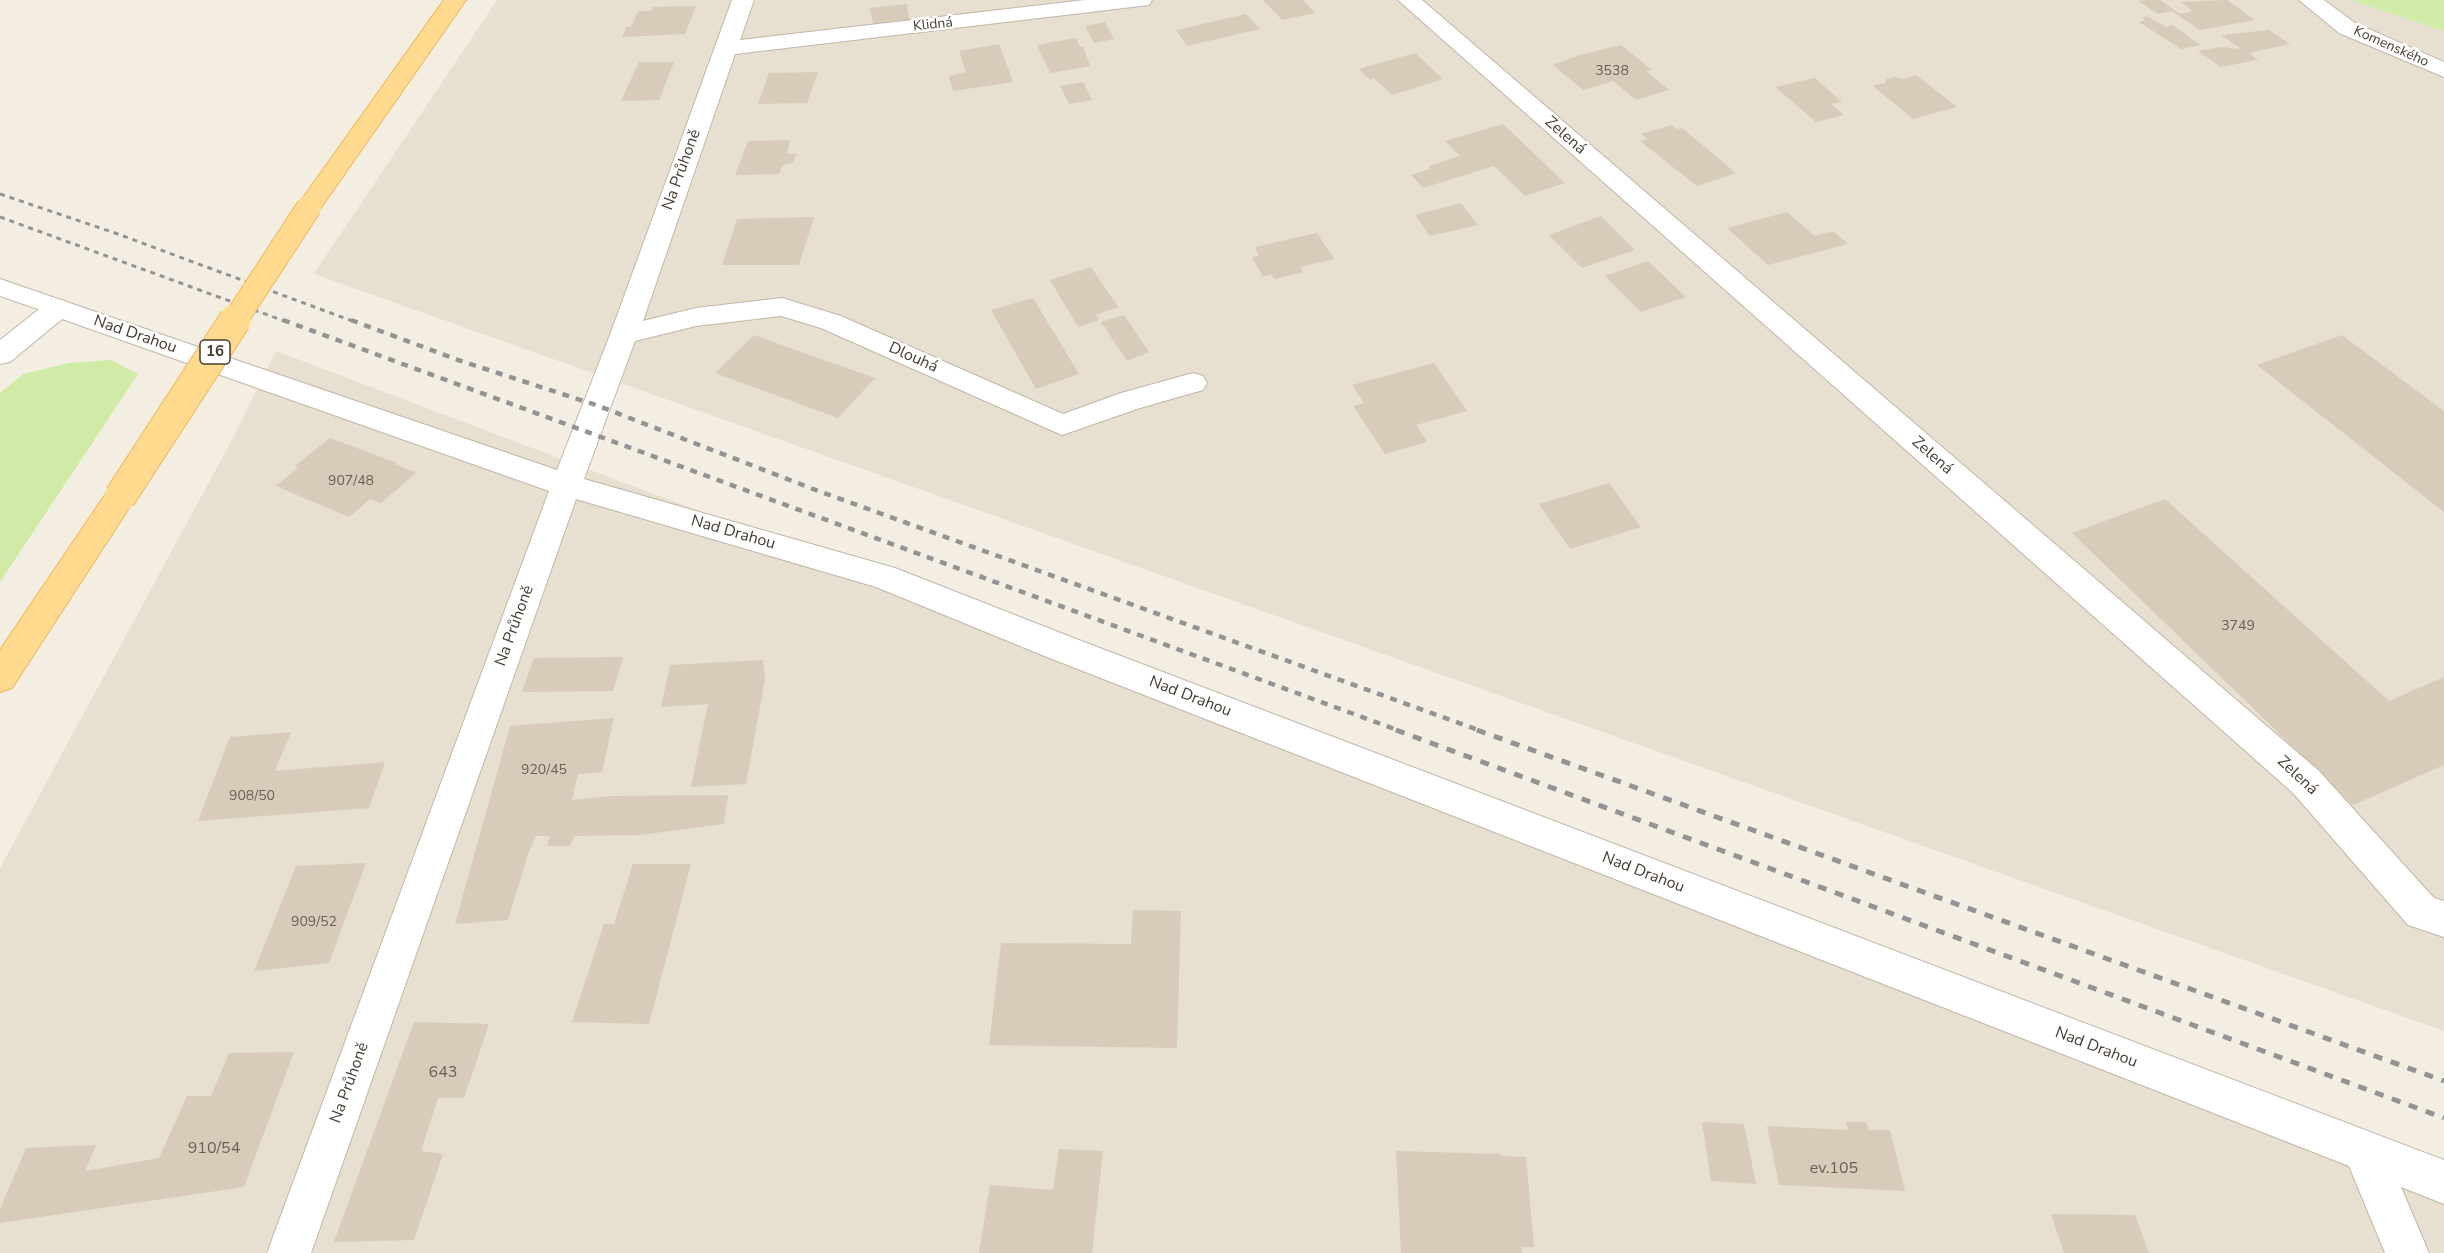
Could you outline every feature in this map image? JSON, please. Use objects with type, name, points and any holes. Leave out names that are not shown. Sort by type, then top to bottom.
[{"type":"main road","name":"16","points":[[0,678],[309,207],[455,0]]},
{"type":"street","name":"Na Průhoně","points":[[289,1253],[566,485],[624,335],[743,0]]},
{"type":"street","name":"Klidná","points":[[725,48],[1141,0]]},
{"type":"street","name":"Zelená","points":[[1409,0],[2306,782],[2422,912],[2444,919]]},
{"type":"street","points":[[2311,0],[2422,38]]},
{"type":"street","name":"Komenského","points":[[2311,0],[2347,28],[2444,70]]},
{"type":"street","name":"Dlouhá","points":[[624,335],[696,317],[782,307],[831,322],[1062,425],[1131,400],[1193,383]]},
{"type":"street","points":[[0,355],[58,308]]},
{"type":"street","name":"Nad Drahou","points":[[58,308],[566,485],[884,577],[2444,1182]]},
{"type":"street","points":[[2364,1152],[2407,1253]]},
{"type":"lane","name":"Nad Drahou","points":[[0,287],[58,308]]},
{"type":"shaded area","points":[[497,0],[2444,0],[2444,1031],[314,274]]},
{"type":"shaded area","points":[[276,351],[2444,1172],[2444,1253],[0,1253],[0,868],[234,436]]},
{"type":"green space","points":[[2351,0],[2444,0],[2444,31]]},
{"type":"green space","points":[[111,360],[138,374],[0,582],[0,393],[23,374],[69,363]]},
{"type":"building","points":[[1263,0],[1303,0],[1315,13],[1282,20]]},
{"type":"building","points":[[2160,0],[2180,14],[2193,11],[2181,2],[2227,0],[2255,20],[2200,30],[2172,11],[2158,14],[2138,1]]},
{"type":"building","points":[[907,4],[910,25],[874,29],[870,8]]},
{"type":"building","points":[[696,6],[685,34],[622,37],[626,27],[631,27],[638,11],[651,11],[653,7]]},
{"type":"building","points":[[1246,14],[1260,29],[1187,46],[1176,30]]},
{"type":"building","points":[[2146,16],[2167,27],[2172,25],[2201,45],[2181,49],[2139,22],[2146,20],[2142,18]]},
{"type":"building","points":[[1105,22],[1114,39],[1094,43],[1085,26]]},
{"type":"building","points":[[2269,30],[2290,44],[2249,53],[2258,60],[2221,67],[2198,51],[2220,47],[2242,49],[2221,35]]},
{"type":"building","points":[[1076,38],[1080,47],[1083,47],[1090,66],[1050,73],[1037,45]]},
{"type":"building","points":[[999,44],[1013,82],[953,91],[949,76],[966,72],[959,51]]},
{"type":"building","points":[[1621,45],[1652,70],[1646,71],[1669,90],[1636,100],[1613,81],[1583,90],[1553,65],[1580,55]]},
{"type":"building","points":[[1415,53],[1443,79],[1392,95],[1374,78],[1370,80],[1359,69]]},
{"type":"building","points":[[639,62],[674,62],[659,100],[621,101]]},
{"type":"building","points":[[818,72],[807,103],[758,104],[769,73]]},
{"type":"building","points":[[1916,75],[1957,107],[1913,119],[1873,86],[1885,83],[1886,79],[1895,77],[1904,79]]},
{"type":"building","points":[[1815,78],[1842,102],[1831,104],[1844,115],[1816,122],[1775,87]]},
{"type":"building","points":[[1083,82],[1092,100],[1069,104],[1060,86]]},
{"type":"building","points":[[1503,124],[1565,183],[1525,196],[1494,166],[1423,188],[1411,175],[1430,169],[1429,166],[1460,156],[1445,141]]},
{"type":"building","points":[[1671,125],[1677,129],[1682,128],[1736,173],[1697,186],[1640,141],[1647,139],[1641,134]]},
{"type":"building","points":[[790,140],[787,154],[797,154],[793,162],[782,166],[779,174],[735,175],[748,141]]},
{"type":"building","points":[[1461,203],[1478,225],[1430,236],[1415,215]]},
{"type":"building","points":[[1787,212],[1815,236],[1833,231],[1848,244],[1768,265],[1727,228]]},
{"type":"building","points":[[1601,216],[1635,250],[1582,268],[1549,235]]},
{"type":"building","points":[[814,217],[799,265],[722,265],[737,219]]},
{"type":"building","points":[[1317,233],[1334,259],[1300,267],[1303,272],[1275,279],[1271,274],[1263,277],[1252,257],[1259,256],[1255,247]]},
{"type":"building","points":[[1648,261],[1686,297],[1641,312],[1605,276]]},
{"type":"building","points":[[1091,267],[1118,307],[1096,315],[1099,320],[1078,327],[1050,280]]},
{"type":"building","points":[[1033,298],[1079,374],[1036,389],[991,310]]},
{"type":"building","points":[[1124,315],[1149,352],[1127,361],[1101,322]]},
{"type":"building","points":[[754,335],[875,378],[838,418],[715,373]]},
{"type":"building","points":[[2342,335],[2444,411],[2444,512],[2257,365]]},
{"type":"building","points":[[1434,363],[1467,411],[1416,425],[1427,442],[1385,454],[1353,406],[1364,403],[1352,385]]},
{"type":"building","points":[[330,438],[397,463],[395,464],[416,473],[381,503],[370,499],[349,517],[276,486],[298,468],[295,466]]},
{"type":"building","points":[[1609,483],[1641,527],[1570,549],[1539,504]]},
{"type":"building","points":[[2165,499],[2389,701],[2444,677],[2444,765],[2353,805],[2072,533]]},
{"type":"building","points":[[623,657],[613,691],[522,692],[534,658]]},
{"type":"building","points":[[763,660],[765,679],[746,784],[691,787],[708,704],[661,707],[670,665]]},
{"type":"building","points":[[614,718],[602,772],[578,774],[572,800],[611,796],[728,795],[724,824],[639,835],[574,836],[570,846],[547,846],[550,836],[536,836],[528,854],[508,920],[455,924],[510,726]]},
{"type":"building","points":[[291,732],[275,771],[385,762],[369,808],[198,821],[230,737]]},
{"type":"building","points":[[366,863],[329,963],[254,971],[296,866]]},
{"type":"building","points":[[633,864],[691,864],[649,1024],[572,1022],[604,924],[614,924]]},
{"type":"building","points":[[1133,910],[1181,911],[1177,1048],[989,1045],[1001,943],[1131,944]]},
{"type":"building","points":[[414,1022],[489,1024],[464,1098],[438,1098],[421,1151],[443,1154],[414,1240],[334,1242]]},
{"type":"building","points":[[294,1052],[244,1187],[0,1223],[0,1209],[26,1148],[96,1145],[85,1171],[159,1158],[187,1096],[211,1096],[229,1053]]},
{"type":"building","points":[[1702,1122],[1744,1124],[1756,1184],[1711,1181]]},
{"type":"building","points":[[1846,1122],[1866,1122],[1869,1130],[1890,1130],[1905,1191],[1779,1185],[1767,1126],[1848,1130]]},
{"type":"building","points":[[1059,1149],[1103,1151],[1092,1253],[979,1253],[990,1185],[1053,1190]]},
{"type":"building","points":[[1396,1151],[1526,1157],[1534,1247],[1521,1247],[1522,1253],[1401,1253]]},
{"type":"building","points":[[2051,1214],[2135,1215],[2149,1253],[2064,1253]]},
{"type":"railway","points":[[0,194],[115,233],[355,322]]},
{"type":"railway","points":[[0,217],[287,322]]},
{"type":"railway","points":[[283,320],[1400,731]]},
{"type":"railway","points":[[351,320],[458,360],[596,405],[813,489],[1481,731]]},
{"type":"railway","points":[[1396,730],[2444,1118]]},
{"type":"railway","points":[[1477,730],[2444,1081]]}]
